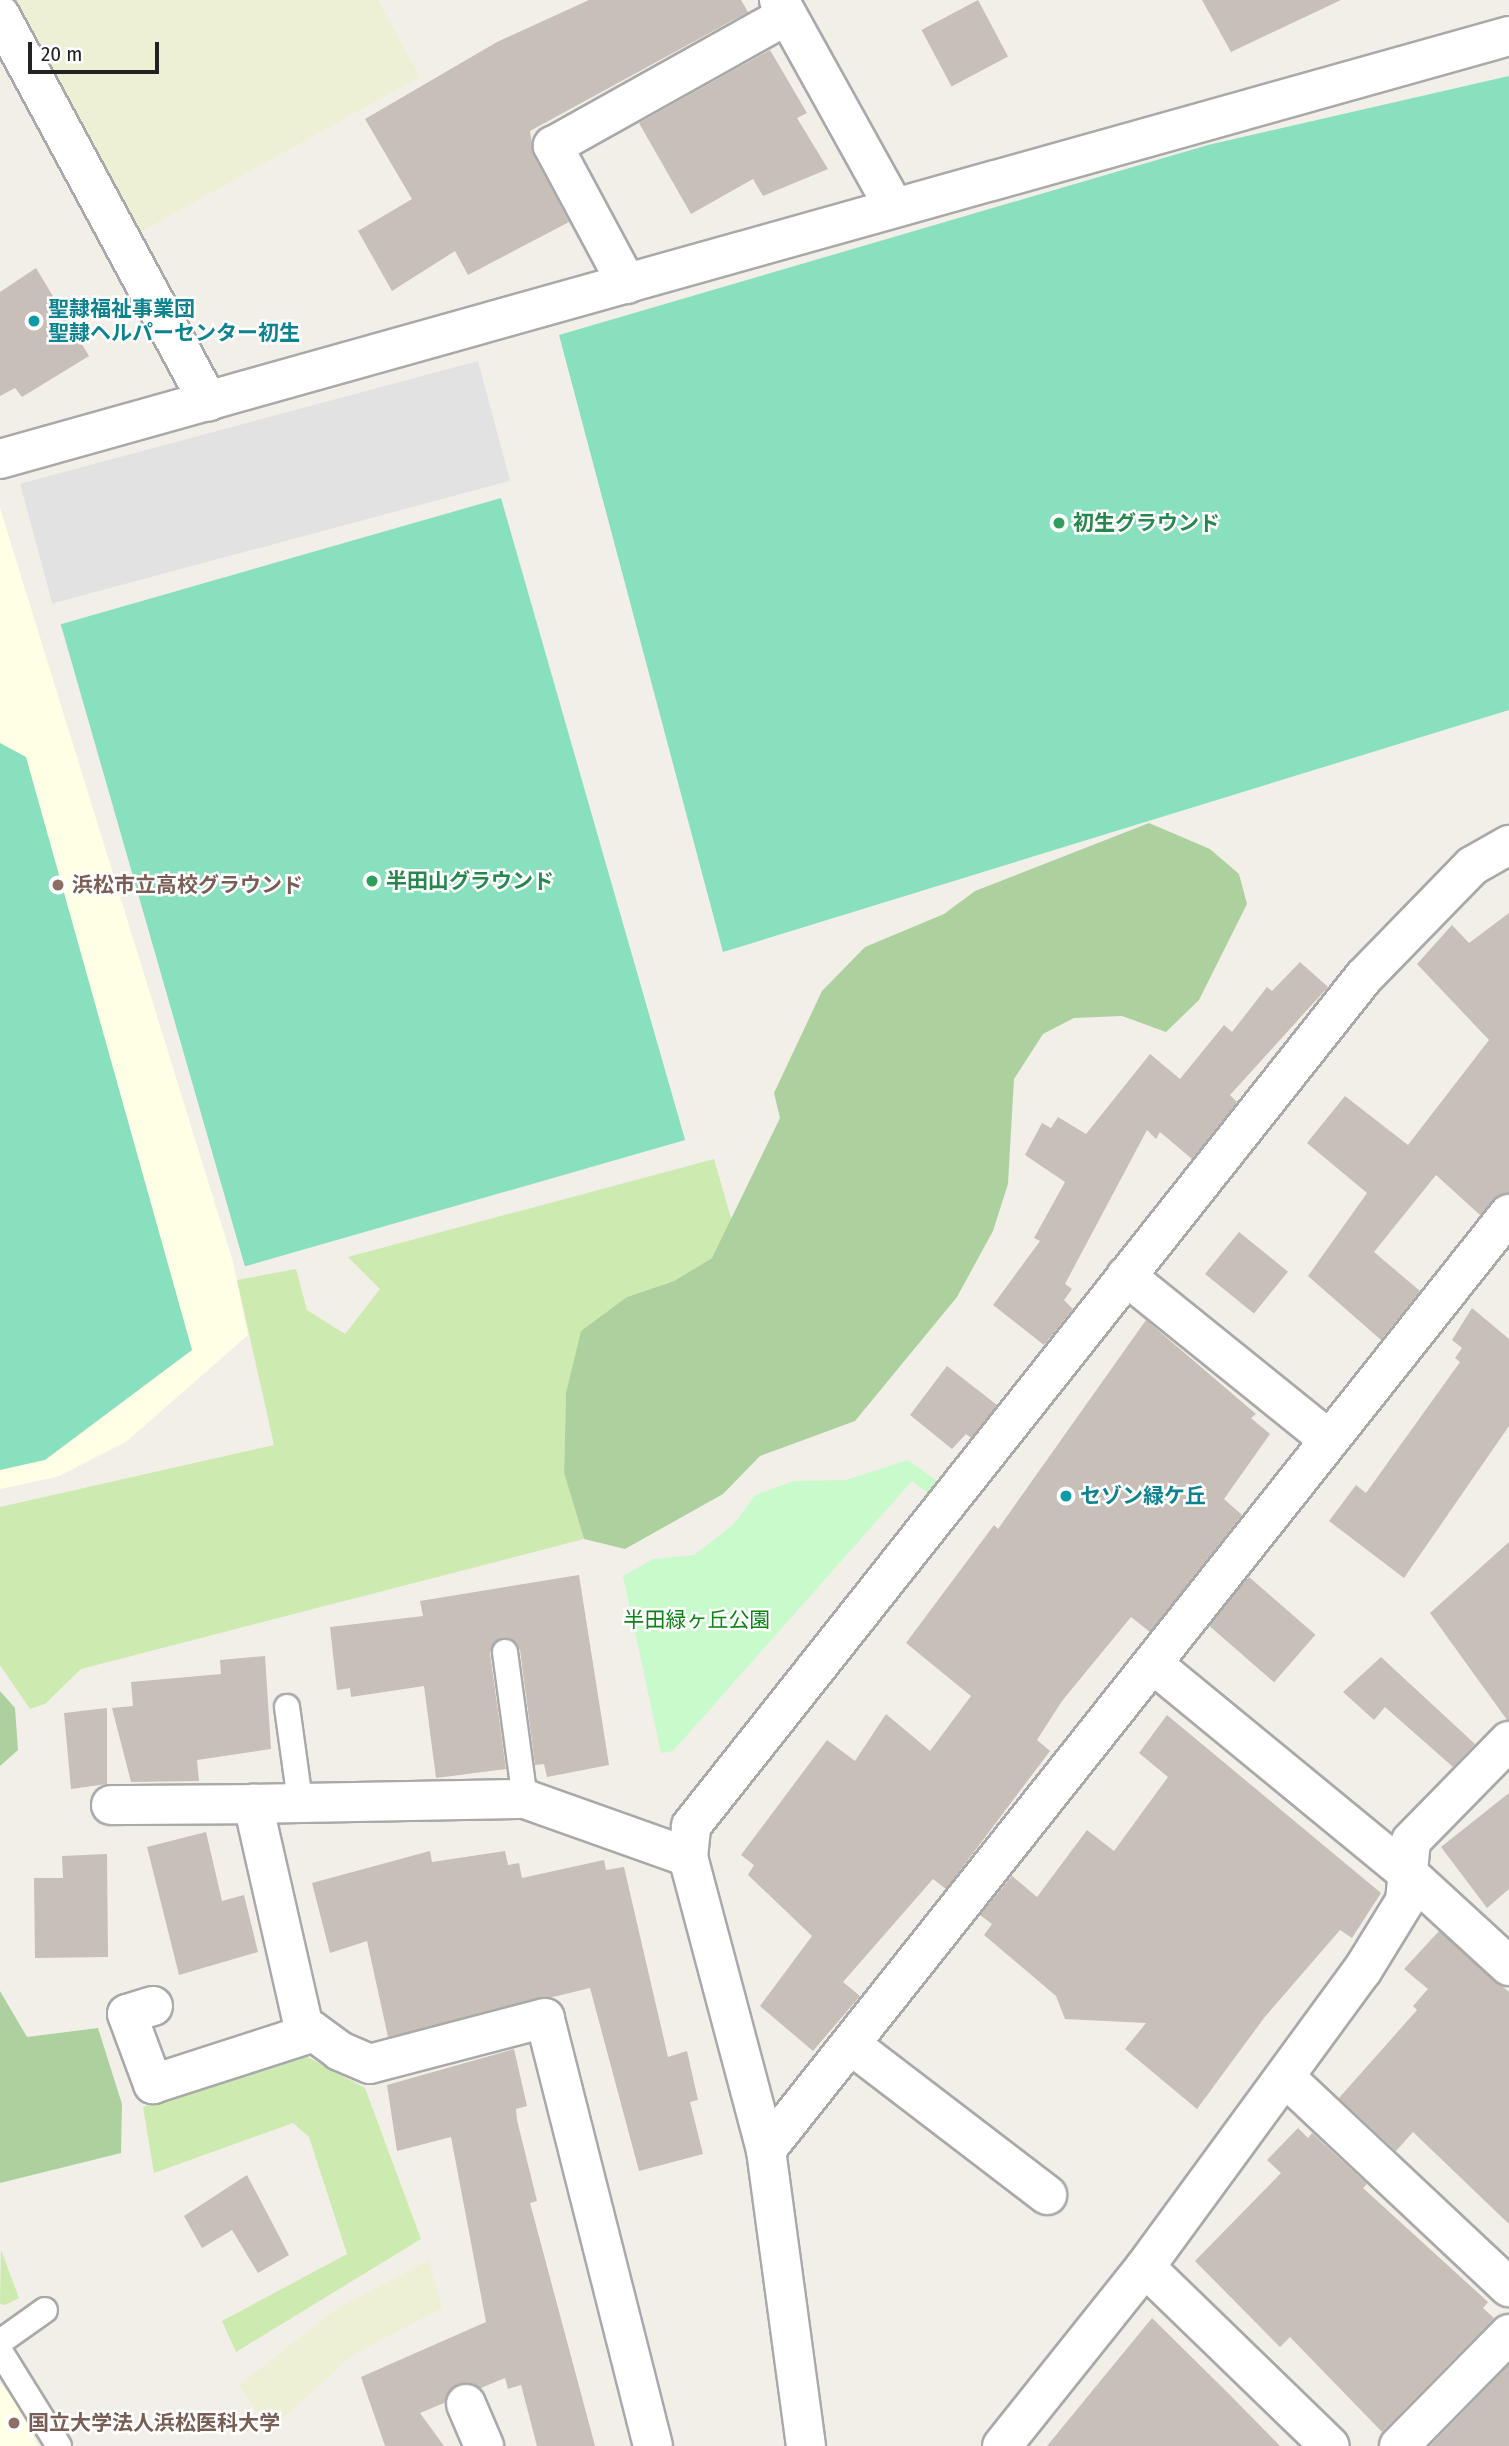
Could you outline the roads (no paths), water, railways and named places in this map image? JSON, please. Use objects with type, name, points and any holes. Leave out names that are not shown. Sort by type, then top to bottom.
[{"type":"street","points":[[627,285],[553,146],[783,7],[893,206]]},
{"type":"street","points":[[0,15],[208,402]]},
{"type":"street","points":[[0,459],[627,285],[893,206],[1509,36]]},
{"type":"street","points":[[806,2446],[766,2150],[688,1857],[691,1826],[1364,977],[1472,866],[1509,845]]},
{"type":"street","points":[[766,2150],[1154,1665],[1328,1440],[1509,1214]]},
{"type":"street","points":[[1126,1276],[1328,1440]]},
{"type":"street","points":[[1154,1665],[1411,1876],[1509,1966]]},
{"type":"street","points":[[1002,2446],[1145,2267],[1362,1971],[1405,1901],[1411,1876],[1411,1842],[1509,1741]]},
{"type":"street","points":[[111,1805],[525,1799],[688,1857]]},
{"type":"street","points":[[253,1804],[303,2024],[370,2064],[545,2018],[653,2446]]},
{"type":"street","points":[[153,2006],[127,2014],[153,2084],[314,2032]]},
{"type":"street","points":[[850,2045],[1047,2195]]},
{"type":"street","points":[[1285,2077],[1509,2287]]},
{"type":"street","points":[[1145,2267],[1330,2446]]},
{"type":"street","points":[[1399,2446],[1509,2334]]},
{"type":"street","points":[[466,2404],[484,2446]]},
{"type":"lane","points":[[505,1653],[525,1799]]},
{"type":"lane","points":[[287,1707],[300,1801]]},
{"type":"lane","points":[[0,2342],[45,2310]]},
{"type":"lane","points":[[0,2351],[58,2446]]},
{"type":"place","name":"聖隷福祉事業団 聖隷ヘルパーセンター初生","points":[[34,321]]},
{"type":"place","name":"初生グラウンド","points":[[1059,523]]},
{"type":"place","name":"半田山グラウンド","points":[[372,881]]},
{"type":"place","name":"浜松市立高校グラウンド","points":[[58,885]]},
{"type":"place","name":"セゾン緑ケ丘","points":[[1066,1496]]},
{"type":"place","name":"国立大学法人浜松医科大学","points":[[14,2423]]},
{"type":"park label","name":"半田緑ヶ丘公園","points":[[697,1620]]}]
